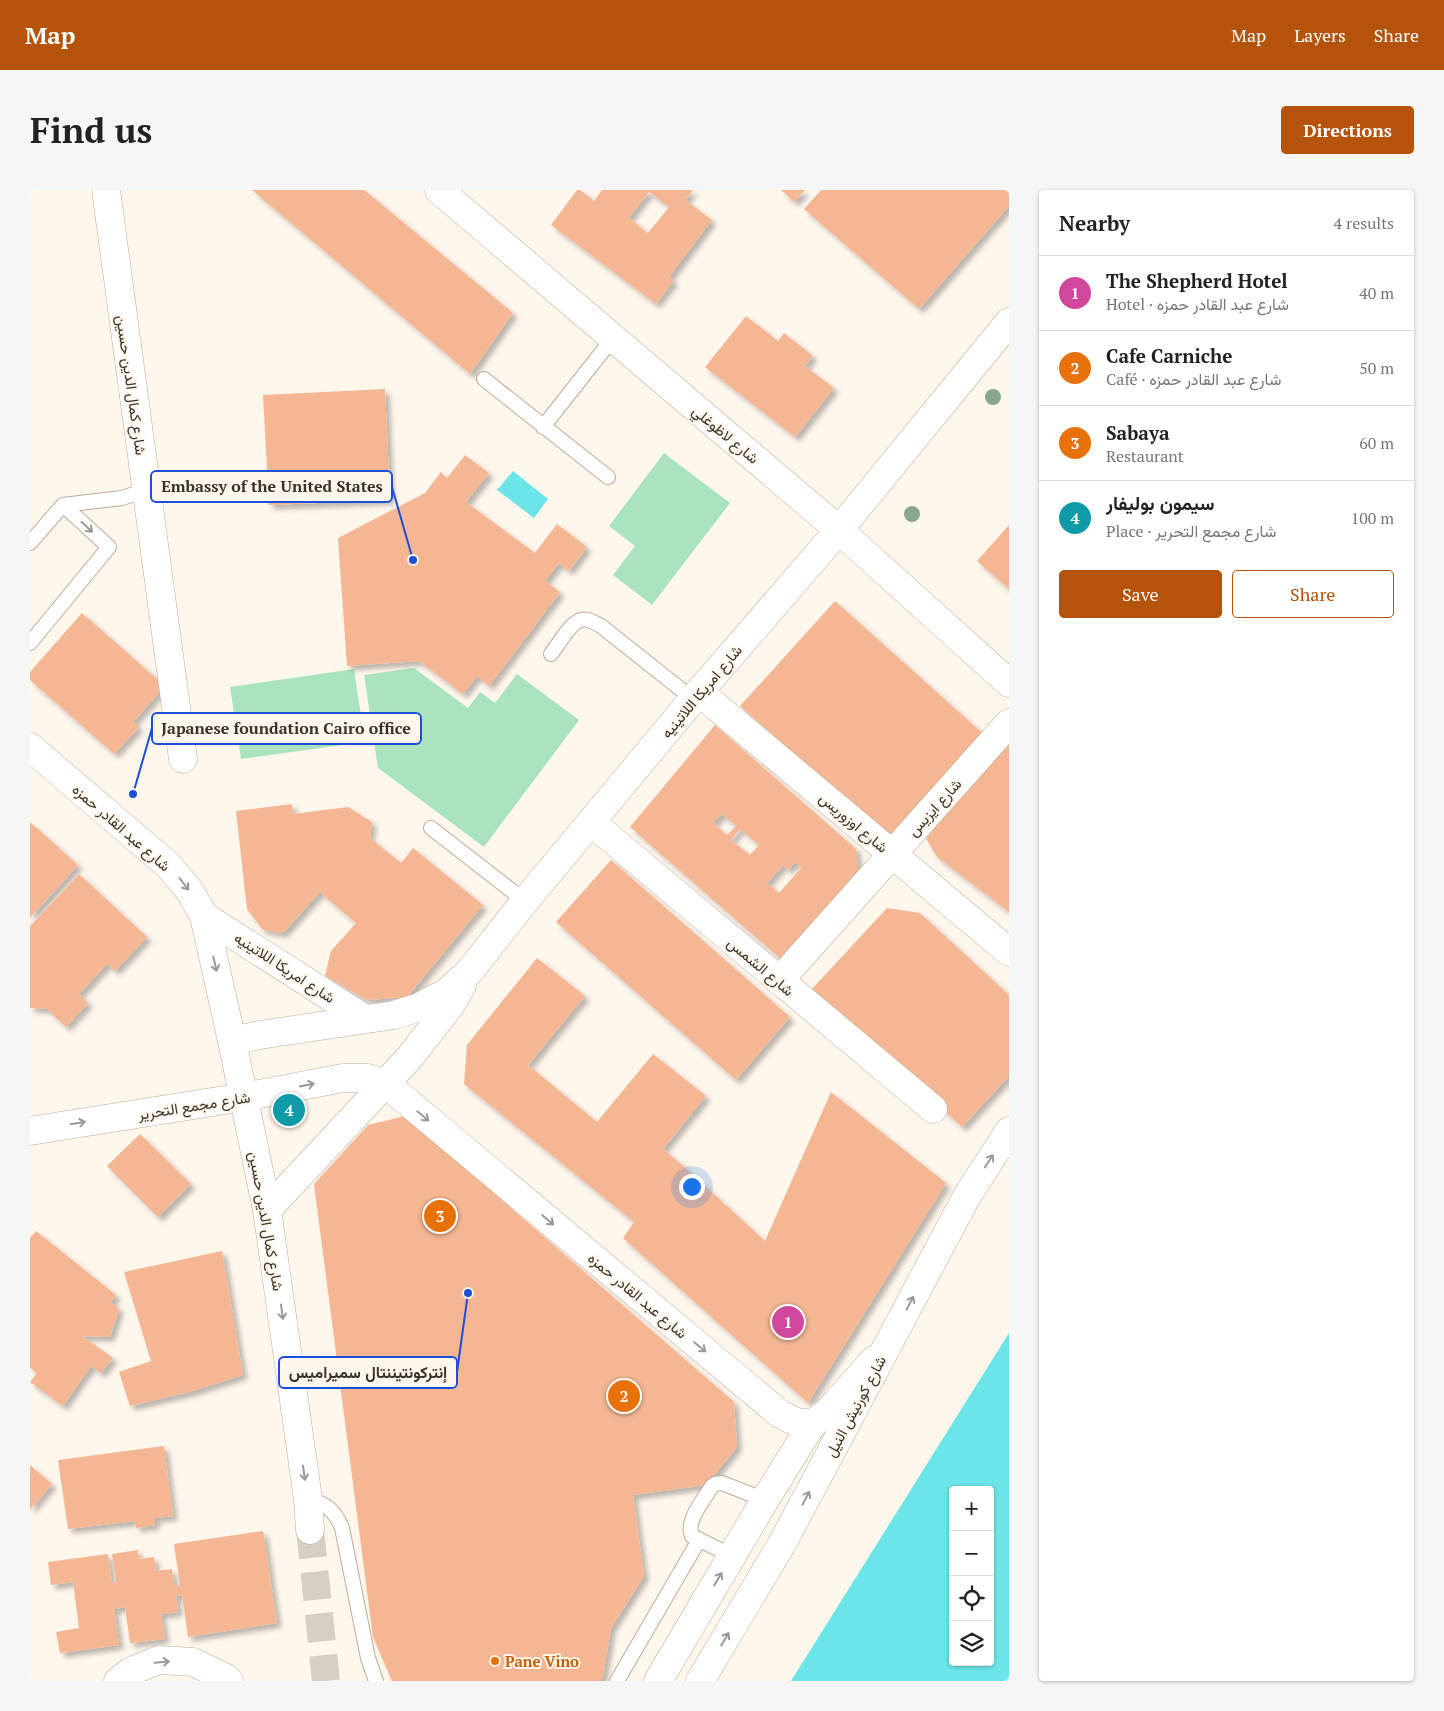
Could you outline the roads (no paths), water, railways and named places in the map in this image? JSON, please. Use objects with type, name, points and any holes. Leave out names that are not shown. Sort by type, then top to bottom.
[{"type":"main road","name":"شارع كمال الدين حسين","points":[[106,190],[184,759]]},
{"type":"main road","name":"شارع لاظوغلي","points":[[439,190],[839,530],[1009,683]]},
{"type":"main road","name":"شارع امريكا اللاتينيه","points":[[232,1041],[394,1015],[417,1008],[447,992],[470,971],[525,901],[696,695],[839,530],[1009,322]]},
{"type":"main road","name":"شارع اوزوريس","points":[[696,695],[1009,952]]},
{"type":"main road","name":"شارع ايزيس","points":[[779,981],[1009,723]]},
{"type":"main road","name":"شارع عبد القادر حمزه","points":[[30,747],[169,866],[189,890],[204,916]]},
{"type":"main road","name":"شارع الشمس","points":[[591,822],[932,1108]]},
{"type":"main road","name":"شارع كمال الدين حسين","points":[[204,916],[267,1210],[308,1499],[310,1530]]},
{"type":"main road","name":"شارع امريكا اللاتينيه","points":[[204,916],[365,1019]]},
{"type":"main road","points":[[267,1210],[386,1084],[452,1003],[470,971]]},
{"type":"main road","name":"شارع مجمع التحرير","points":[[30,1131],[244,1097],[343,1078],[368,1078],[386,1084]]},
{"type":"main road","name":"شارع عبد القادر حمزه","points":[[386,1084],[780,1414],[796,1422],[812,1424]]},
{"type":"main road","name":"شارع كورنيش النيل","points":[[700,1681],[783,1542],[967,1196],[1009,1131]]},
{"type":"main road","points":[[658,1681],[812,1424],[828,1412],[887,1346]]},
{"type":"main road","points":[[118,1681],[131,1671],[158,1660],[193,1662],[229,1681]]},
{"type":"lane","points":[[543,427],[613,338]]},
{"type":"lane","points":[[484,379],[608,477]]},
{"type":"lane","points":[[30,543],[64,505],[122,498],[146,490]]},
{"type":"lane","points":[[30,643],[109,547],[64,505]]},
{"type":"lane","points":[[551,654],[573,624],[581,620],[589,620],[601,626],[696,695]]},
{"type":"lane","points":[[431,828],[525,901]]},
{"type":"lane","points":[[732,1556],[692,1536],[689,1530],[712,1486],[722,1483],[765,1500]]},
{"type":"lane","points":[[308,1499],[319,1501],[329,1507],[337,1517],[342,1528],[368,1658],[376,1681]]},
{"type":"lane","points":[[617,1681],[699,1540]]},
{"type":"water","points":[[513,471],[548,499],[534,518],[497,490]]},
{"type":"water","points":[[1009,1333],[1009,1681],[791,1681]]},
{"type":"tunnel","points":[[310,1530],[326,1681]]},
{"type":"place","name":"Embassy of the United States","points":[[413,560]]},
{"type":"place","name":"Japanese foundation Cairo office","points":[[133,794]]},
{"type":"place","name":"سيمون بوليفار","points":[[289,1110]]},
{"type":"place","name":"Sabaya","points":[[440,1216]]},
{"type":"place","name":"إنتركونتيننتال سميراميس","points":[[468,1293]]},
{"type":"place","name":"The Shepherd Hotel","points":[[788,1322]]},
{"type":"place","name":"Cafe Carniche","points":[[624,1396]]},
{"type":"place","name":"Pane Vino","points":[[495,1661]]}]
